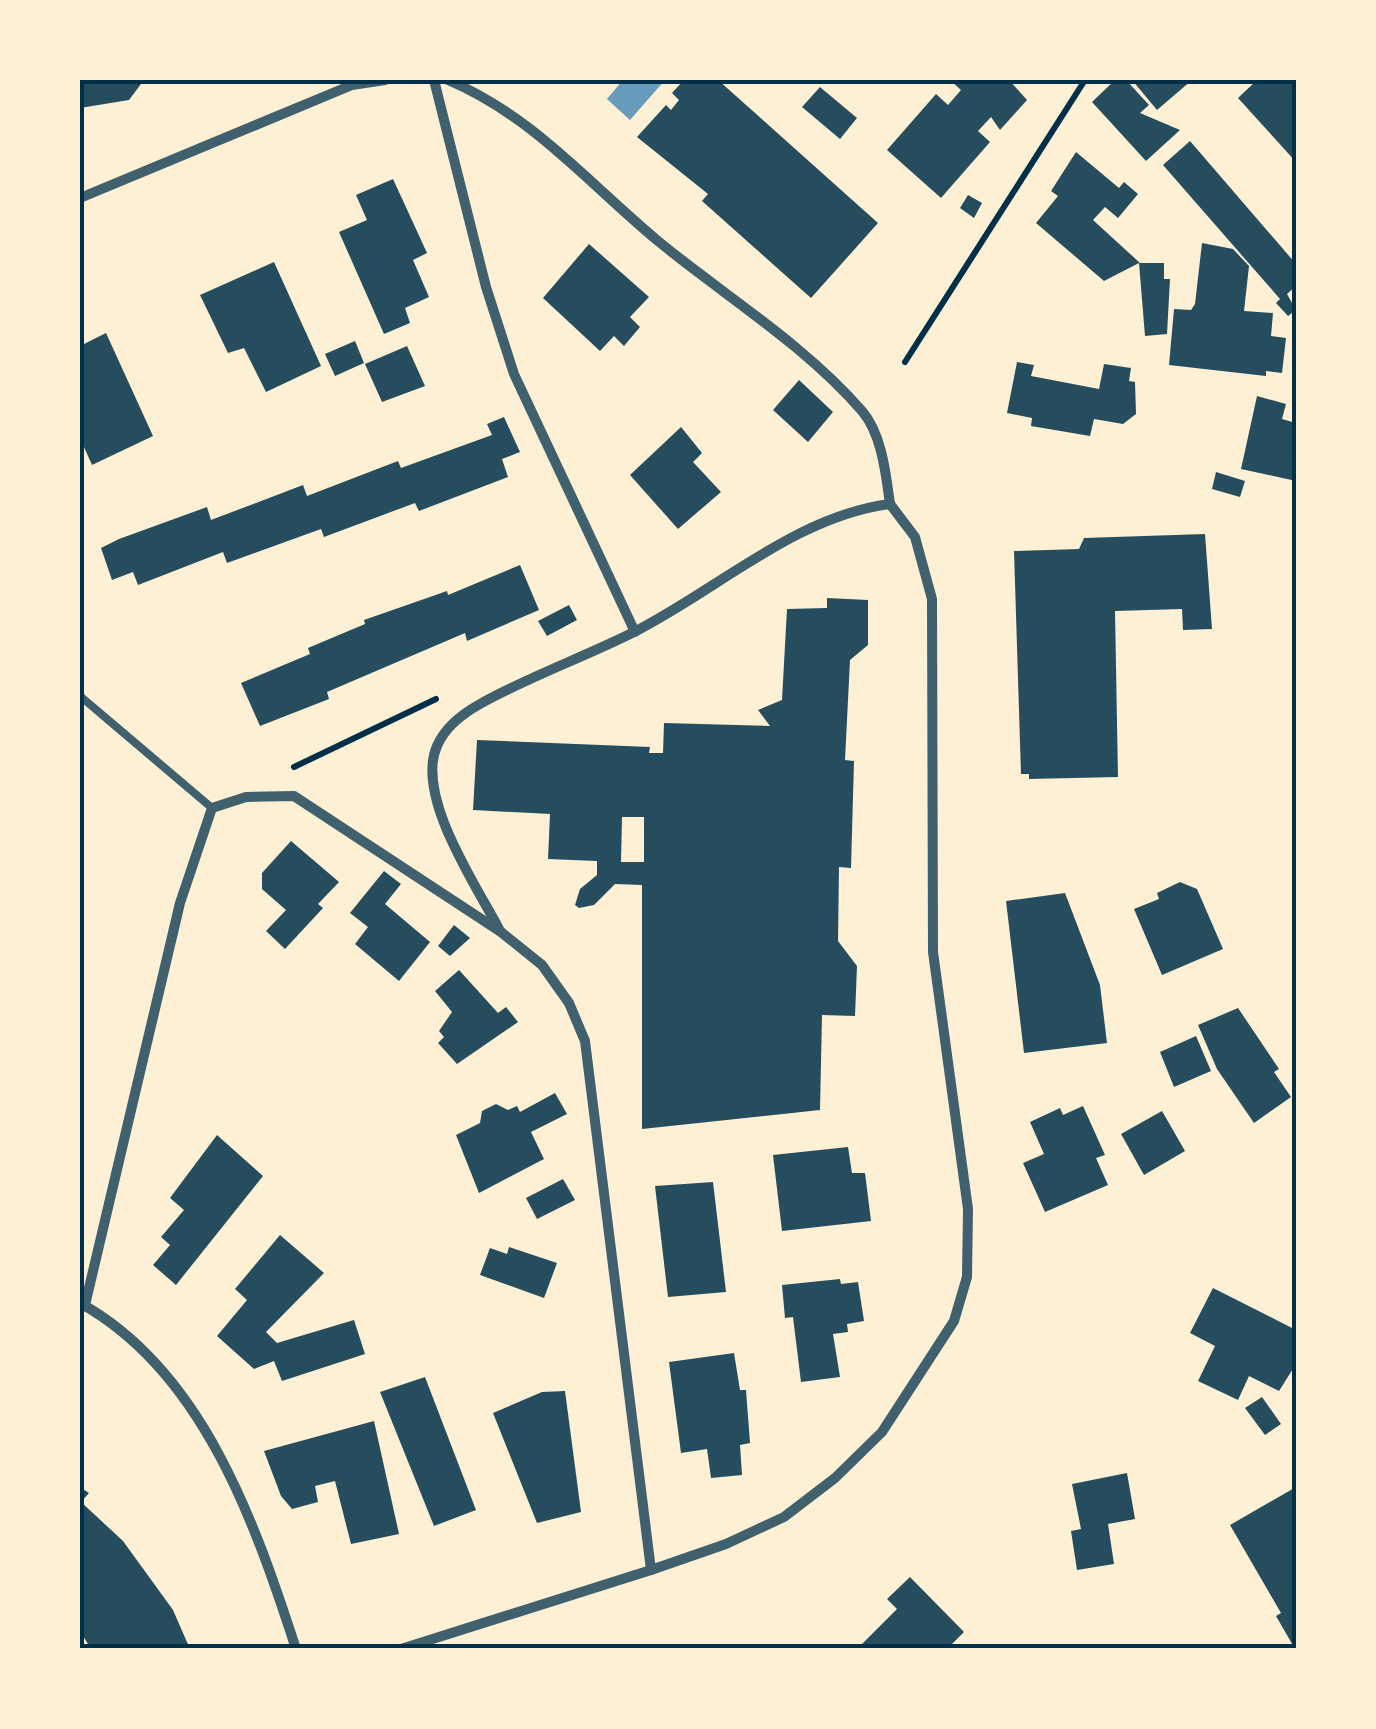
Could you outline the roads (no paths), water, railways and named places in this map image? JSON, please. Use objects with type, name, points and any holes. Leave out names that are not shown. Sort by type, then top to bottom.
[{"type":"street","points":[[80,198],[352,85],[385,80]]},
{"type":"street","points":[[434,80],[486,286],[514,374],[635,632]]},
{"type":"street","points":[[401,1649],[652,1570],[726,1544],[784,1517],[835,1478],[882,1432],[954,1322],[967,1276],[968,1209],[933,952],[932,599],[915,537],[890,504],[883,459],[865,413],[805,358],[655,238],[533,128],[486,96],[448,80]]},
{"type":"street","points":[[501,932],[440,813],[432,776],[435,749],[450,726],[478,705],[635,632],[813,528],[846,514],[890,504]]},
{"type":"street","points":[[296,1649],[274,1578],[198,1419],[158,1365],[82,1304],[180,903],[212,808],[246,797],[294,796],[501,932],[542,965],[568,1003],[585,1041],[652,1570]]},
{"type":"lane","points":[[80,696],[212,808]]},
{"type":"water","points":[[623,80],[665,80],[630,120],[607,99]]}]
